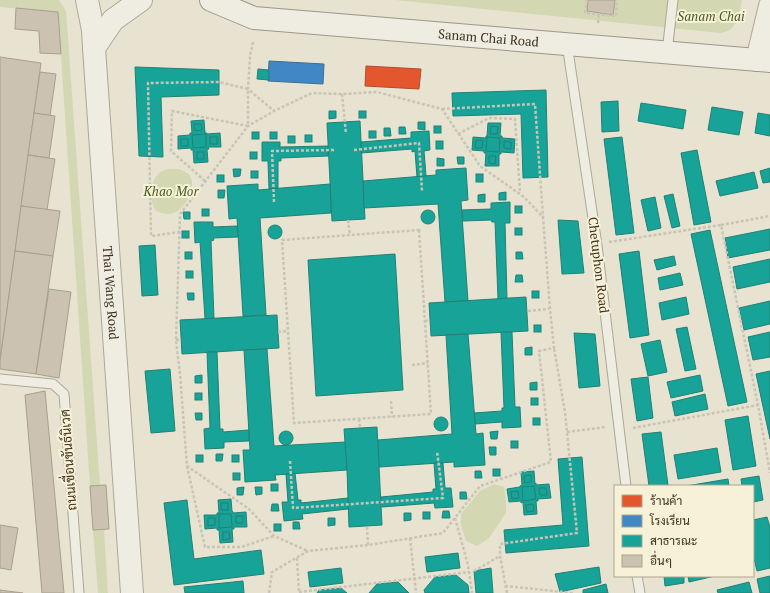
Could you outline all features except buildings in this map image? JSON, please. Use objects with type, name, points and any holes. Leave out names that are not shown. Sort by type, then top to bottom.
[{"type":"street","name":"Thai Wang Road","points":[[87,0],[93,30],[132,593]]},
{"type":"street","name":"Sanam Chai Road","points":[[211,0],[254,18],[763,60]]},
{"type":"street","points":[[94,48],[113,20],[135,3]]},
{"type":"street","points":[[763,60],[770,6]]},
{"type":"lane","points":[[667,52],[673,0]]},
{"type":"lane","name":"Chetuphon Road","points":[[567,44],[597,245],[626,485]]},
{"type":"lane","name":"ถนนเขื่อนขันธ์นิเวศ","points":[[0,379],[53,384],[64,394],[78,593]]},
{"type":"lane","points":[[637,577],[640,593]]},
{"type":"path","points":[[587,0],[585,13],[616,16],[617,0]]},
{"type":"path","points":[[598,23],[600,15]]},
{"type":"path","points":[[248,126],[248,89],[250,56],[253,42]]},
{"type":"path","points":[[180,232],[151,236],[148,83],[219,82],[248,89],[274,111]]},
{"type":"path","points":[[274,536],[241,548],[205,547],[187,466],[176,340],[180,214],[248,126],[274,111],[312,93],[342,94],[377,92],[442,109],[535,104],[550,309],[554,348],[567,432],[577,533],[500,544],[500,556],[507,593]]},
{"type":"path","points":[[342,94],[346,134]]},
{"type":"path","points":[[442,109],[480,166],[520,193],[543,217]]},
{"type":"path","points":[[205,181],[171,151],[172,111],[248,126]]},
{"type":"path","points":[[458,134],[489,118],[515,118],[520,193]]},
{"type":"path","points":[[354,150],[420,143],[422,191]]},
{"type":"path","points":[[274,202],[272,151],[334,150]]},
{"type":"path","points":[[615,241],[770,216]]},
{"type":"path","points":[[348,220],[350,235]]},
{"type":"path","points":[[721,225],[758,404],[770,473]]},
{"type":"path","points":[[419,230],[425,321],[431,414],[294,423],[282,240],[419,230]]},
{"type":"path","points":[[528,311],[550,309]]},
{"type":"path","points":[[425,321],[430,320]]},
{"type":"path","points":[[278,332],[288,331]]},
{"type":"path","points":[[176,340],[181,339]]},
{"type":"path","points":[[269,593],[272,572],[308,551],[368,545],[443,533],[480,486],[551,462],[539,351],[554,348]]},
{"type":"path","points":[[412,365],[428,363]]},
{"type":"path","points":[[391,401],[392,416]]},
{"type":"path","points":[[628,429],[758,404]]},
{"type":"path","points":[[359,419],[360,428]]},
{"type":"path","points":[[567,432],[609,428]]},
{"type":"path","points":[[290,461],[294,508],[365,504],[443,498],[437,450]]},
{"type":"path","points":[[187,466],[249,509],[274,536],[308,551]]},
{"type":"path","points":[[455,518],[470,572],[472,593]]},
{"type":"path","points":[[367,527],[368,545]]},
{"type":"path","points":[[410,538],[416,593]]},
{"type":"path","points":[[474,571],[500,556]]},
{"type":"path","points":[[297,558],[299,592],[470,572]]},
{"type":"path","points":[[470,578],[474,577]]},
{"type":"path","points":[[505,586],[573,593]]},
{"type":"green space","points":[[0,0],[59,0],[66,11],[100,485],[90,486],[58,12],[0,7]]},
{"type":"green space","name":"Sanam Chai","points":[[395,0],[742,0],[739,16],[735,24],[730,30],[721,33]]},
{"type":"green space","name":"Khao Mor","points":[[168,169],[179,169],[189,174],[192,188],[188,199],[182,208],[168,214],[156,211],[152,202],[151,192],[153,182],[156,177],[160,172]]},
{"type":"green space","points":[[494,484],[504,487],[506,513],[489,538],[477,546],[466,541],[461,525],[461,514],[480,491]]},
{"type":"green space","points":[[93,530],[104,530],[108,593],[98,593]]}]
